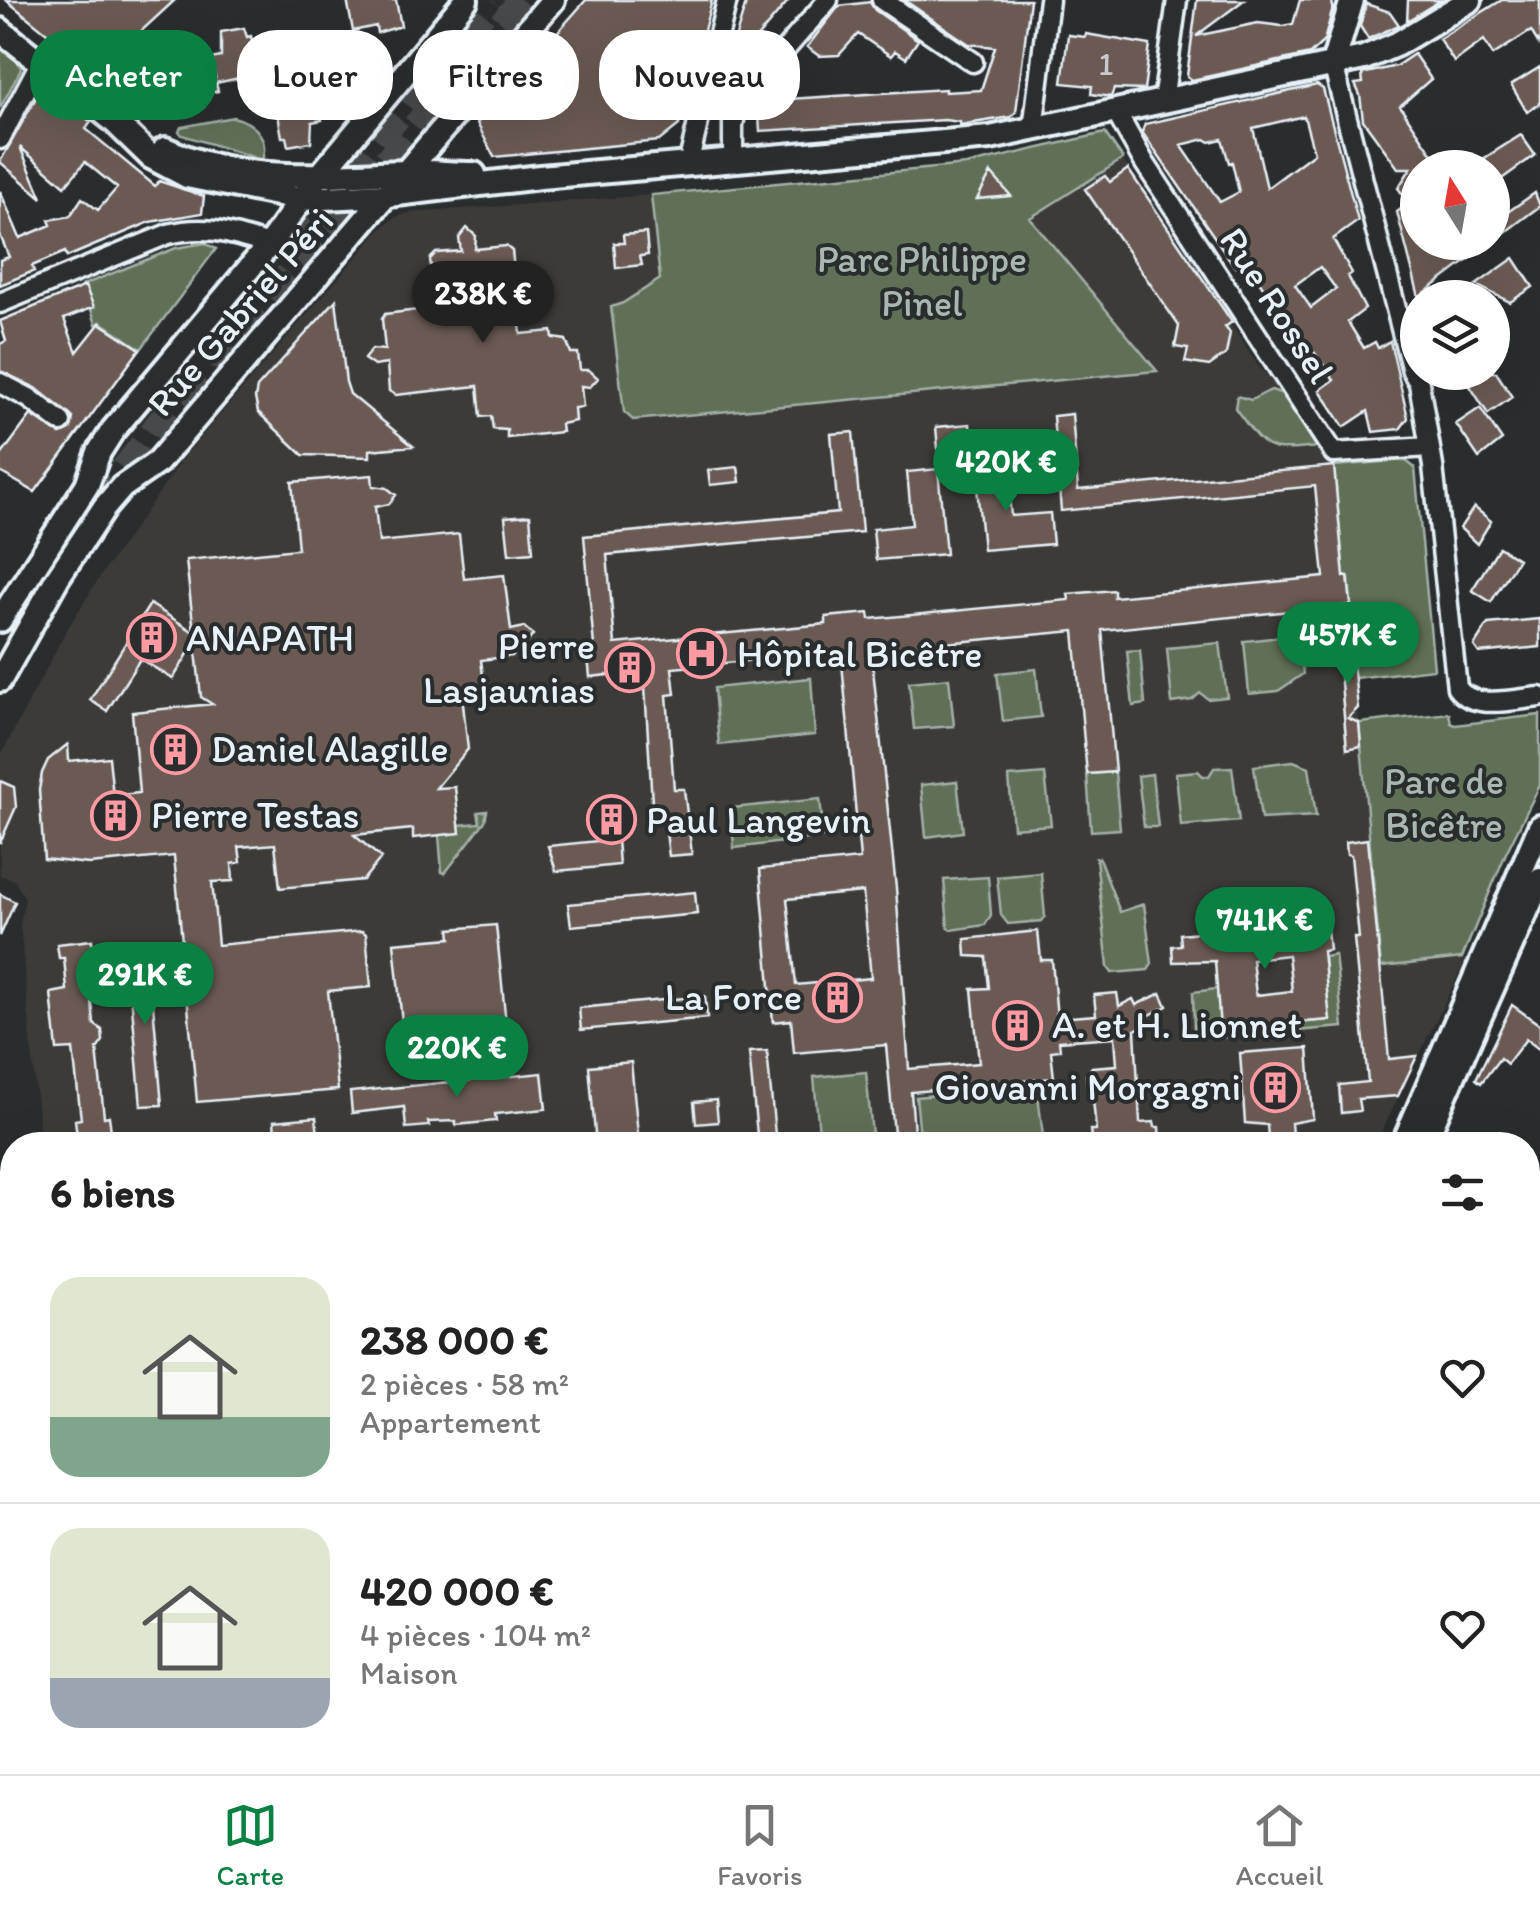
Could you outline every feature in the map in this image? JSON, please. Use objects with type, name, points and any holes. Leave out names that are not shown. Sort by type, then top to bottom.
[{"type":"main road","name":"Rue Gabriel Péri","points":[[0,620],[87,485],[99,452],[113,430],[269,245],[318,177],[466,0]]},
{"type":"main road","name":"Rue Gabriel Péri","points":[[0,680],[58,576],[112,497],[158,462],[553,0]]},
{"type":"main road","points":[[1333,64],[1352,0]]},
{"type":"main road","points":[[114,121],[152,157],[186,176],[302,198],[388,195],[540,177],[990,138],[1364,58],[1397,44],[1470,0]]},
{"type":"main road","points":[[0,30],[30,53]]},
{"type":"main road","points":[[114,121],[194,162],[239,173],[318,177],[408,172],[540,177]]},
{"type":"main road","points":[[1409,1132],[1537,838]]},
{"type":"main road","points":[[1429,1132],[1540,880]]},
{"type":"street","points":[[688,165],[727,0]]},
{"type":"street","points":[[733,160],[738,104],[828,0]]},
{"type":"street","points":[[882,0],[973,62]]},
{"type":"street","points":[[1033,129],[1049,0]]},
{"type":"street","points":[[1164,102],[1177,0]]},
{"type":"street","points":[[1333,64],[1412,371],[1419,383],[1457,688],[1464,698],[1481,702],[1540,696]]},
{"type":"street","points":[[0,139],[30,82]]},
{"type":"street","name":"Rue Rossel","points":[[1116,112],[1144,162],[1334,452],[1429,448]]},
{"type":"street","points":[[0,303],[168,234],[193,228],[217,230],[269,245]]},
{"type":"street","points":[[0,383],[61,422]]},
{"type":"shaded area","name":"Hôpital Bicêtre","points":[[1105,133],[1259,367],[1284,394],[1322,454],[1334,466],[1344,576],[1348,576],[1351,605],[1347,606],[1381,967],[1462,958],[1463,965],[1381,1132],[40,1132],[20,925],[25,898],[14,880],[0,875],[0,757],[66,631],[187,453],[381,229],[408,213],[966,165]]},
{"type":"green space","points":[[0,48],[21,69],[0,108]]},
{"type":"green space","points":[[233,117],[248,123],[262,138],[262,160],[182,135],[181,127]]},
{"type":"green space","name":"Parc Philippe Pinel","points":[[1105,133],[1123,159],[1030,218],[1157,371],[633,420],[624,412],[611,307],[660,279],[651,195],[966,165]]},
{"type":"green space","points":[[205,243],[216,249],[141,349],[101,322],[96,324],[83,285],[176,248]]},
{"type":"green space","points":[[1271,390],[1284,394],[1319,447],[1277,449],[1254,434],[1235,408],[1237,396],[1251,400]]},
{"type":"green space","name":"Parc de Bicêtre","points":[[1405,460],[1415,468],[1434,669],[1354,678],[1347,605],[1351,604],[1349,577],[1344,577],[1334,466]]},
{"type":"green space","points":[[1299,635],[1303,674],[1278,691],[1249,694],[1244,641]]},
{"type":"green space","points":[[1220,643],[1227,697],[1208,699],[1200,693],[1192,700],[1172,703],[1167,648]]},
{"type":"green space","points":[[1140,650],[1145,704],[1133,706],[1127,651]]},
{"type":"green space","points":[[1036,669],[1041,717],[1003,721],[997,673]]},
{"type":"green space","points":[[811,678],[815,735],[719,745],[714,688]]},
{"type":"green space","points":[[949,678],[954,726],[914,729],[909,682]]},
{"type":"green space","name":"Parc de Bicêtre","points":[[1449,713],[1455,725],[1540,715],[1540,785],[1506,853],[1462,958],[1381,967],[1359,723]]},
{"type":"green space","points":[[1293,761],[1309,767],[1316,816],[1261,819],[1254,766]]},
{"type":"green space","points":[[1232,767],[1239,821],[1181,826],[1176,773],[1198,771],[1209,776],[1214,768]]},
{"type":"green space","points":[[1115,772],[1120,829],[1091,831],[1087,774]]},
{"type":"green space","points":[[1045,774],[1051,825],[1013,828],[1009,777]]},
{"type":"green space","points":[[1152,774],[1158,827],[1144,827],[1138,776]]},
{"type":"green space","points":[[957,781],[963,832],[926,837],[921,785]]},
{"type":"green space","points":[[820,799],[824,837],[734,848],[731,808]]},
{"type":"green space","points":[[487,811],[485,821],[442,872],[439,835],[459,833],[459,825],[480,823],[478,812]]},
{"type":"green space","points":[[1096,858],[1120,912],[1144,904],[1152,964],[1148,970],[1112,973],[1108,967]]},
{"type":"green space","points":[[1041,873],[1045,917],[1042,921],[1008,924],[1001,915],[997,877]]},
{"type":"green space","points":[[988,877],[991,915],[985,925],[951,930],[944,880]]},
{"type":"green space","points":[[1335,955],[1343,1027],[1217,1038],[1194,1032],[1193,992],[1217,989],[1221,1030],[1328,1020],[1324,957]]},
{"type":"green space","points":[[866,1072],[872,1132],[819,1132],[814,1077]]},
{"type":"green space","points":[[1037,1086],[1042,1132],[920,1132],[916,1097]]},
{"type":"building","points":[[6,0],[175,0],[142,30],[43,30]]},
{"type":"building","points":[[347,0],[396,0],[401,26],[353,30]]},
{"type":"building","points":[[586,0],[712,0],[704,30],[599,30],[599,120],[680,120],[659,141],[494,157],[477,123],[480,120],[579,120],[579,30],[559,30]]},
{"type":"building","points":[[747,0],[789,0],[763,30],[738,30]]},
{"type":"building","points":[[904,0],[1030,0],[1016,112],[1011,117],[960,125],[945,120],[760,131],[759,120],[800,120],[800,98],[981,90],[995,47],[969,44]]},
{"type":"building","points":[[1197,0],[1244,0],[1196,36],[1258,23],[1293,24],[1300,0],[1332,0],[1333,8],[1324,41],[1310,54],[1192,80],[1187,76]]},
{"type":"building","points":[[1408,0],[1441,0],[1407,21]]},
{"type":"building","points":[[1502,0],[1540,0],[1540,46],[1531,31],[1493,55],[1484,40],[1454,62],[1439,39]]},
{"type":"building","points":[[870,2],[875,10],[918,40],[906,58],[895,51],[891,56],[858,34],[839,55],[819,56],[807,47],[839,6]]},
{"type":"building","points":[[1366,4],[1390,12],[1399,25],[1368,39],[1360,26]]},
{"type":"building","points":[[244,28],[237,30],[237,78],[217,83],[217,58],[221,57],[221,32]]},
{"type":"building","points":[[1086,34],[1150,45],[1144,90],[1114,89],[1111,97],[1091,94],[1092,86],[1062,83],[1068,35]]},
{"type":"building","points":[[1414,54],[1431,79],[1400,106],[1430,150],[1400,150],[1400,168],[1363,120],[1355,84],[1363,83],[1362,74],[1396,66]]},
{"type":"building","points":[[1540,67],[1540,104],[1527,112],[1511,85]]},
{"type":"building","points":[[1317,85],[1323,89],[1358,221],[1333,239],[1352,273],[1348,276],[1365,309],[1348,322],[1364,348],[1375,342],[1378,348],[1390,341],[1408,418],[1400,429],[1373,432],[1368,411],[1344,427],[1320,390],[1334,380],[1315,353],[1310,357],[1245,260],[1235,267],[1142,132],[1145,124]],"holes":[[[1304,116],[1314,153],[1267,188],[1253,128]],[[1222,139],[1229,163],[1232,162],[1239,192],[1220,202],[1181,145]],[[1320,267],[1336,289],[1311,308],[1295,285]]]},
{"type":"building","points":[[30,109],[30,120],[89,120],[86,129],[155,186],[159,181],[204,196],[202,213],[150,222],[67,257],[65,252],[0,285],[0,260],[9,257],[0,235],[0,191],[20,238],[51,225],[49,220],[70,216],[82,198],[98,210],[117,188],[85,162],[65,186],[20,147],[42,198],[0,162]]},
{"type":"building","points":[[279,120],[322,120],[312,122],[311,142],[288,146],[286,137],[282,137]]},
{"type":"building","points":[[1521,135],[1535,155],[1510,173],[1510,150],[1497,150]]},
{"type":"building","points":[[1128,169],[1232,322],[1225,327],[1230,333],[1226,354],[1209,366],[1185,362],[1188,349],[1175,347],[1179,326],[1085,189],[1105,176],[1110,182]]},
{"type":"building","points":[[991,173],[1011,196],[977,199]]},
{"type":"building","points":[[1535,193],[1540,206],[1510,228],[1510,210]]},
{"type":"building","points":[[467,228],[476,236],[475,249],[506,246],[512,251],[521,334],[552,331],[553,338],[566,340],[571,353],[578,353],[580,370],[589,370],[598,378],[590,387],[581,386],[583,407],[574,408],[575,421],[561,424],[562,432],[507,438],[507,430],[493,429],[491,416],[481,417],[478,386],[396,395],[389,391],[387,364],[374,366],[364,359],[372,349],[385,350],[385,314],[435,308],[430,259],[436,253],[461,251],[459,238]]},
{"type":"building","points":[[646,233],[648,255],[640,256],[642,265],[616,268],[614,243],[624,243],[623,235]]},
{"type":"building","points":[[1514,258],[1533,287],[1510,302],[1510,280],[1483,280]]},
{"type":"building","points":[[1409,260],[1468,260],[1442,280],[1415,280]]},
{"type":"building","points":[[85,286],[94,307],[64,319],[77,352],[100,323],[140,349],[35,492],[0,472],[0,457],[31,415],[60,434],[70,430],[73,418],[36,388],[0,371],[0,344],[6,341],[0,321]]},
{"type":"building","points":[[336,300],[350,394],[413,446],[370,450],[370,457],[303,455],[258,412],[257,388]]},
{"type":"building","points":[[1473,390],[1508,390],[1512,397],[1488,414]]},
{"type":"building","points":[[1480,408],[1502,440],[1479,458],[1456,424]]},
{"type":"building","points":[[1072,414],[1078,490],[1334,466],[1344,577],[1348,576],[1351,605],[1102,630],[1115,772],[1087,774],[1074,631],[871,650],[896,888],[909,1069],[979,1063],[972,989],[989,988],[986,957],[966,956],[965,939],[1038,931],[1041,960],[1052,960],[1057,1018],[1096,1015],[1094,995],[1117,993],[1119,1006],[1133,999],[1136,1005],[1161,993],[1167,1006],[1142,1019],[1145,1025],[1135,1030],[1140,1123],[1154,1122],[1159,1132],[1090,1132],[1096,1130],[1086,1075],[1092,1067],[1117,1065],[1115,1037],[1059,1041],[1060,1050],[1051,1051],[1054,1078],[911,1092],[914,1132],[894,1132],[886,1045],[794,1053],[791,1020],[773,1022],[760,869],[860,859],[841,652],[672,668],[675,694],[667,695],[674,789],[684,789],[692,854],[669,856],[664,816],[659,816],[658,803],[652,803],[644,671],[590,677],[587,647],[594,646],[584,536],[838,513],[831,434],[853,432],[862,532],[607,555],[615,644],[826,624],[826,617],[869,613],[870,619],[1069,600],[1068,594],[1114,590],[1114,597],[1324,577],[1315,486],[1061,511],[1053,416]],"holes":[[[863,892],[871,978],[796,985],[787,899]]]},
{"type":"building","points":[[970,424],[972,446],[938,449],[936,427]]},
{"type":"building","points":[[1006,463],[1011,516],[1050,513],[1053,544],[983,550],[975,466]]},
{"type":"building","points":[[738,467],[740,482],[710,485],[708,470]]},
{"type":"building","points":[[938,469],[946,554],[876,560],[873,529],[912,525],[907,472]]},
{"type":"building","points":[[372,475],[373,486],[387,488],[396,495],[389,504],[375,507],[379,542],[459,534],[464,579],[504,575],[511,630],[524,627],[533,635],[526,644],[512,647],[513,656],[481,660],[485,692],[462,695],[468,749],[436,788],[455,787],[460,833],[413,838],[413,829],[354,835],[381,858],[363,880],[280,888],[275,844],[239,847],[241,862],[232,864],[233,881],[212,882],[218,945],[362,931],[366,934],[371,987],[328,991],[338,1090],[197,1102],[174,856],[89,864],[44,859],[39,790],[42,773],[48,760],[68,744],[69,761],[109,757],[113,796],[139,793],[132,712],[212,704],[201,697],[195,642],[173,679],[140,659],[107,711],[90,700],[150,604],[194,632],[186,560],[298,549],[292,482]]},
{"type":"building","points":[[1474,507],[1491,521],[1477,544],[1460,528]]},
{"type":"building","points":[[530,515],[533,552],[509,554],[505,517]]},
{"type":"building","points":[[1499,547],[1518,559],[1491,602],[1472,590]]},
{"type":"building","points":[[1540,619],[1540,647],[1479,653],[1474,646],[1488,624]]},
{"type":"building","points":[[1349,626],[1358,708],[1348,718],[1359,723],[1361,746],[1347,749],[1336,628]]},
{"type":"building","points":[[0,781],[14,787],[16,807],[0,843]]},
{"type":"building","name":"Paul Langevin","points":[[617,839],[619,865],[590,868],[556,871],[548,846]]},
{"type":"building","points":[[1368,839],[1389,1059],[1417,1056],[1398,1096],[1358,1099],[1360,1111],[1341,1113],[1339,1085],[1368,1082],[1354,938],[1359,938],[1351,855],[1347,854],[1346,842]]},
{"type":"building","points":[[695,892],[697,914],[571,926],[568,904]]},
{"type":"building","points":[[0,894],[15,902],[0,936]]},
{"type":"building","points":[[1326,920],[1329,950],[1323,951],[1330,1020],[1220,1029],[1215,961],[1173,962],[1172,946],[1181,945],[1180,934]],"holes":[[[1288,955],[1292,991],[1256,995],[1252,959]]]},
{"type":"building","points":[[496,925],[506,1024],[461,1028],[462,1041],[436,1043],[434,1030],[403,1033],[394,943],[451,938],[450,929]]},
{"type":"building","points":[[92,940],[94,955],[88,956],[94,1024],[102,1030],[103,1041],[97,1049],[104,1117],[109,1116],[111,1131],[77,1132],[75,1120],[81,1119],[73,1049],[57,1050],[51,993],[67,990],[64,958],[59,958],[57,944]]},
{"type":"building","points":[[148,948],[162,1105],[141,1106],[127,950]]},
{"type":"building","points":[[705,996],[707,1018],[581,1030],[579,1008]]},
{"type":"building","points":[[1512,1005],[1540,1025],[1540,1050],[1526,1039],[1507,1064],[1500,1058],[1481,1083],[1476,1079]]},
{"type":"building","name":"Giovanni Morgagni","points":[[1308,1048],[1313,1119],[1291,1123],[1292,1132],[1268,1132],[1267,1125],[1245,1123],[1240,1053]]},
{"type":"building","points":[[767,1051],[775,1132],[757,1132],[749,1052]]},
{"type":"building","points":[[631,1062],[638,1132],[595,1132],[589,1066]]},
{"type":"building","points":[[542,1073],[546,1109],[495,1114],[496,1121],[456,1125],[456,1121],[428,1122],[429,1126],[406,1128],[404,1107],[352,1113],[350,1092]]},
{"type":"building","points":[[716,1100],[718,1122],[696,1124],[694,1102]]},
{"type":"building","points":[[316,1117],[318,1132],[275,1132],[274,1121]]},
{"type":"tunnel","points":[[291,243],[492,0]]},
{"type":"tunnel","points":[[98,506],[175,405],[325,236],[524,0]]},
{"type":"place","name":"ANAPATH","points":[[151,638]]},
{"type":"place","name":"Hôpital Bicêtre","points":[[702,654]]},
{"type":"place","name":"Pierre Lasjaunias","points":[[630,668]]},
{"type":"place","name":"Daniel Alagille","points":[[176,749]]},
{"type":"place","name":"Pierre Testas","points":[[116,815]]},
{"type":"place","name":"Paul Langevin","points":[[611,820]]},
{"type":"place","name":"La Force","points":[[837,997]]},
{"type":"place","name":"A. et H. Lionnet","points":[[1017,1025]]},
{"type":"place","name":"Giovanni Morgagni","points":[[1276,1087]]}]
